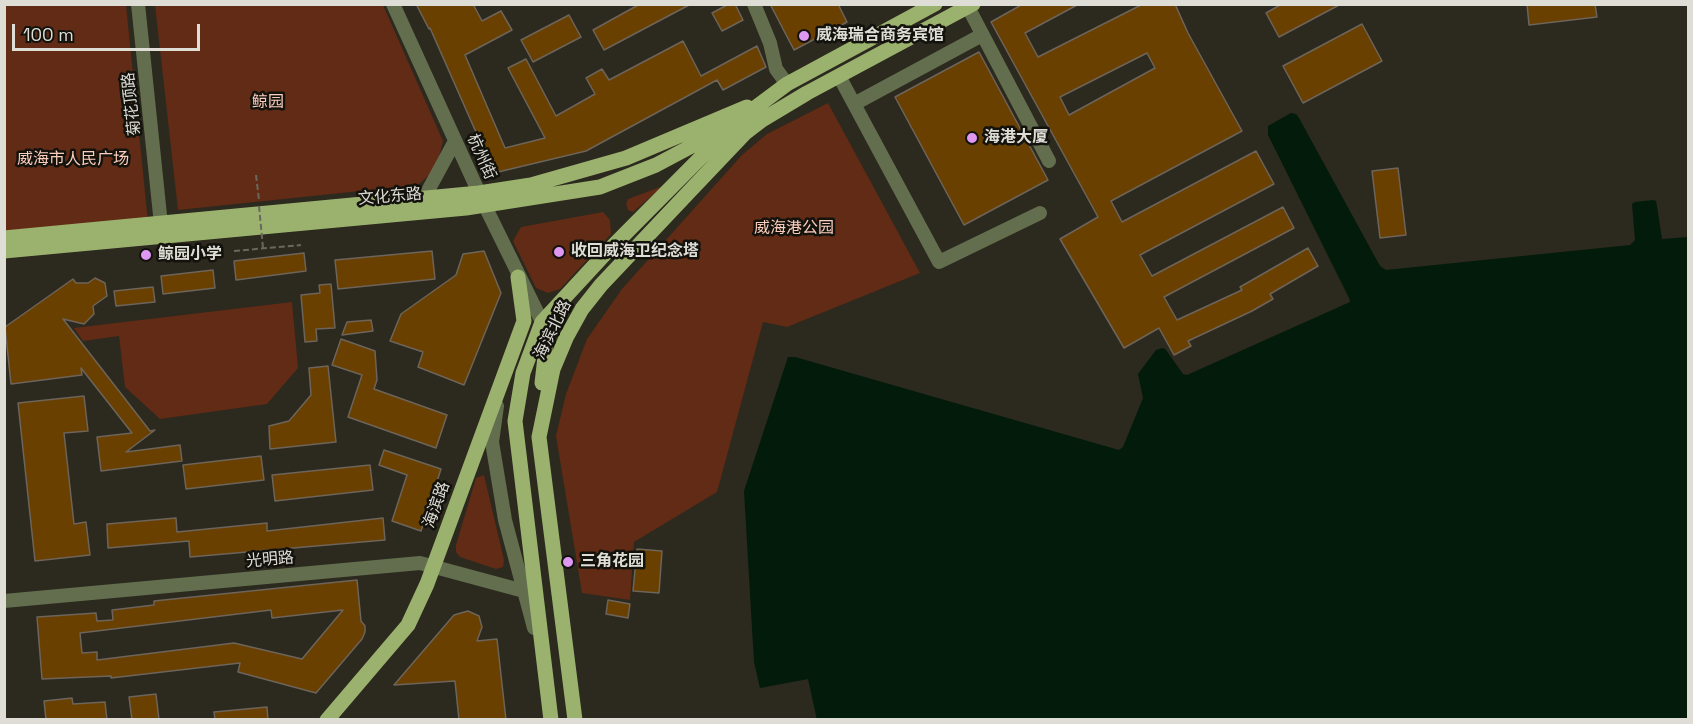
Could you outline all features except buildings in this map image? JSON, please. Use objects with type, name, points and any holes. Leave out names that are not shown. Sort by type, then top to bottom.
[{"type":"main road","name":"海滨北路","points":[[551,720],[546,678],[530,592],[515,421],[523,373],[542,322],[604,255],[736,122],[787,84],[935,4]]},
{"type":"main road","name":"海滨北路","points":[[575,720],[538,437],[554,369],[566,338],[582,309],[601,285],[687,194],[745,134],[762,120],[799,97],[970,6]]},
{"type":"main road","points":[[4,238],[162,230],[424,198],[482,200],[626,159],[768,98],[799,97]]},
{"type":"main road","name":"文化东路","points":[[4,251],[162,230],[600,188],[656,165],[736,122],[762,120]]},
{"type":"main road","points":[[4,259],[27,249]]},
{"type":"main road","name":"海滨路","points":[[327,720],[408,625],[434,565],[524,321],[518,276]]},
{"type":"main road","points":[[538,437],[546,357],[542,322]]},
{"type":"street","name":"菊花顶路","points":[[138,4],[162,230]]},
{"type":"street","name":"杭州街","points":[[393,4],[482,200],[542,322]]},
{"type":"street","points":[[754,4],[770,43],[776,69],[787,84]]},
{"type":"street","points":[[970,6],[982,35],[1049,161]]},
{"type":"street","points":[[854,104],[982,35]]},
{"type":"street","points":[[839,76],[939,262],[1040,213]]},
{"type":"street","points":[[424,198],[455,141]]},
{"type":"street","points":[[500,386],[492,442],[505,520],[530,592]]},
{"type":"street","name":"光明路","points":[[4,601],[420,563],[530,592]]},
{"type":"path","points":[[256,175],[263,248]]},
{"type":"path","points":[[234,251],[301,245]]},
{"type":"green space","name":"威海市人民广场","points":[[5,5],[126,5],[148,222],[5,236]]},
{"type":"green space","name":"鲸园","points":[[155,5],[383,5],[443,141],[436,169],[418,185],[178,210]]},
{"type":"green space","name":"威海港公园","points":[[828,103],[920,273],[787,327],[763,322],[717,492],[634,542],[630,600],[582,593],[556,436],[566,394],[587,339],[622,289],[742,155],[767,134]]},
{"type":"green space","points":[[663,186],[633,212],[628,210],[626,204],[628,199]]},
{"type":"green space","points":[[603,212],[610,220],[611,234],[560,289],[548,293],[536,288],[513,241],[521,227]]},
{"type":"green space","points":[[292,302],[298,368],[267,404],[160,419],[125,387],[119,336],[83,341],[74,328]]},
{"type":"green space","points":[[484,475],[504,560],[503,567],[496,569],[460,557],[456,552],[456,545],[476,478]]},
{"type":"shaded area","points":[[1291,113],[1296,114],[1299,118],[1380,266],[1386,270],[1630,245],[1635,240],[1632,204],[1653,200],[1656,201],[1662,239],[1688,237],[1688,719],[817,720],[808,679],[760,688],[754,662],[744,491],[788,357],[795,357],[1119,450],[1123,447],[1143,398],[1138,374],[1156,350],[1163,348],[1166,350],[1183,374],[1187,375],[1350,302],[1268,135],[1268,126]]},
{"type":"place","name":"威海瑞合商务宾馆","points":[[804,36]]},
{"type":"place","name":"海港大厦","points":[[972,138]]},
{"type":"place","name":"收回威海卫纪念塔","points":[[559,252]]},
{"type":"place","name":"鲸园小学","points":[[146,255]]},
{"type":"place","name":"三角花园","points":[[568,562]]}]
